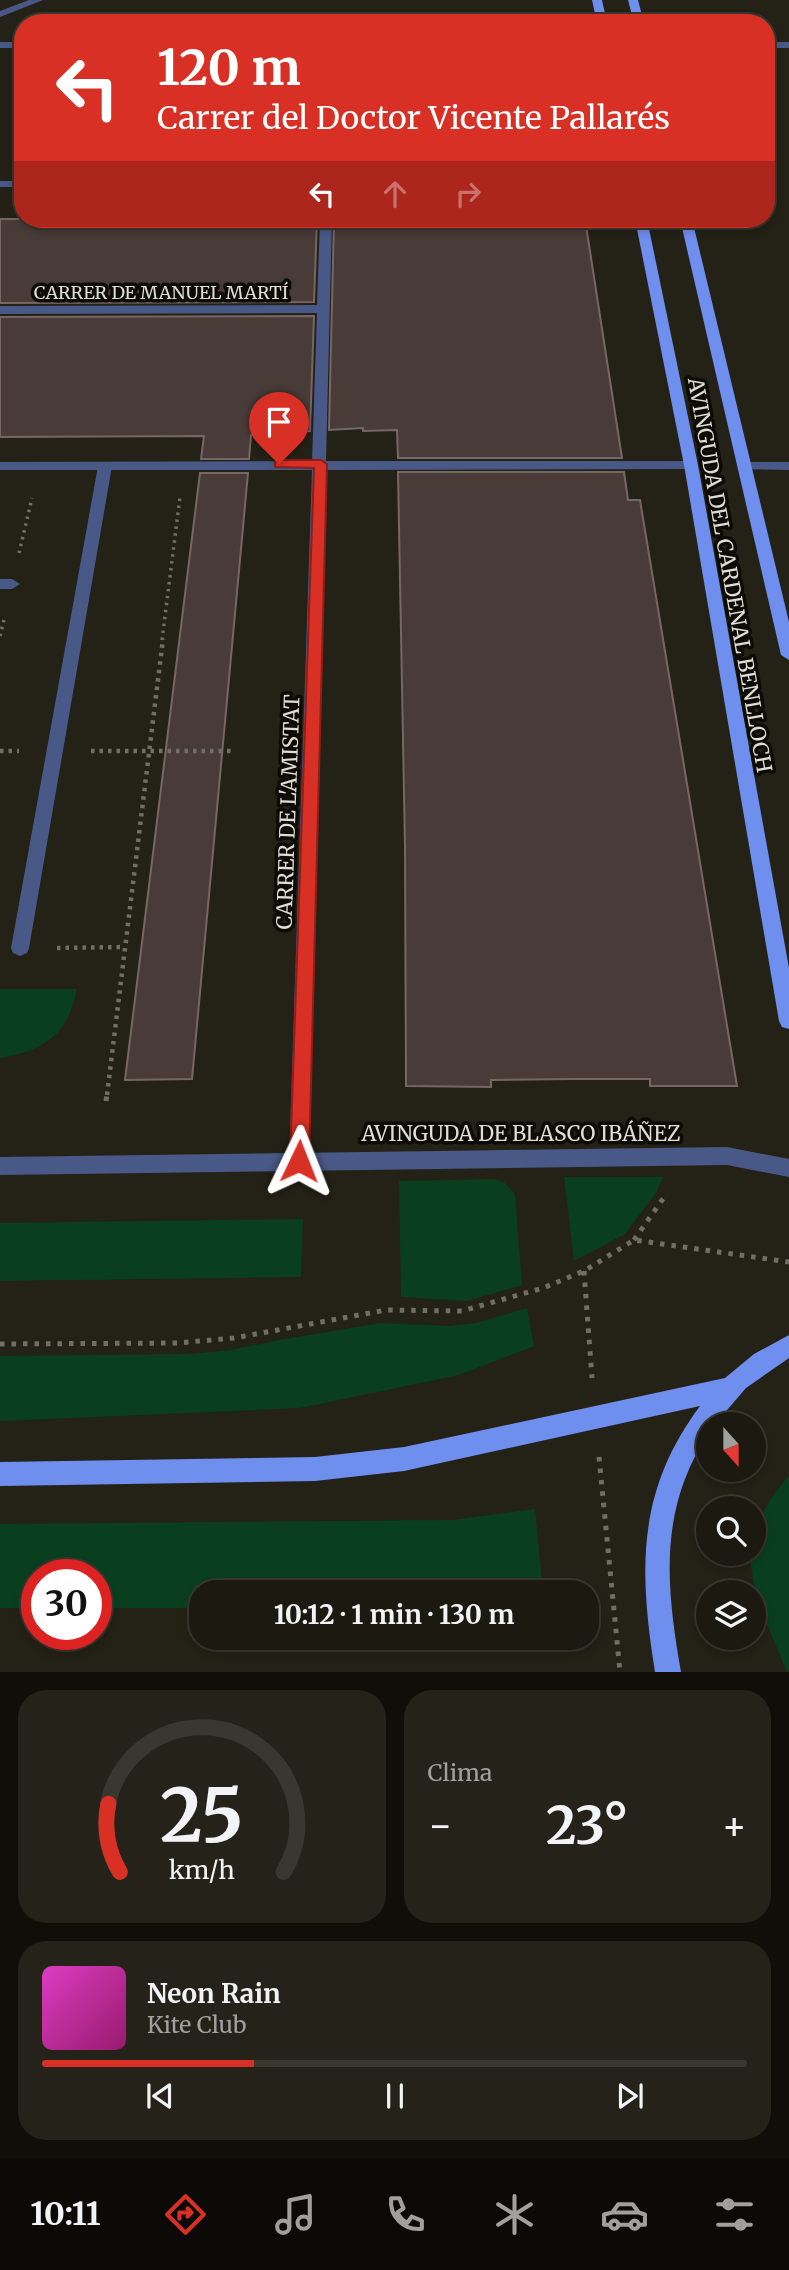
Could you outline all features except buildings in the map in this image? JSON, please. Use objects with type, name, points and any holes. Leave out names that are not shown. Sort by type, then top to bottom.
[{"type":"main road","name":"AVINGUDA DEL CARDENAL BENLLOCH","points":[[644,228],[691,465],[789,1021]]},
{"type":"main road","name":"AVINGUDA DEL CARDENAL BENLLOCH","points":[[688,228],[789,655]]},
{"type":"main road","points":[[668,1671],[657,1609],[657,1544],[671,1484],[695,1432],[727,1389],[752,1368],[789,1346]]},
{"type":"main road","points":[[0,1474],[315,1469],[404,1459],[727,1389]]},
{"type":"street","points":[[0,14],[38,0]]},
{"type":"street","name":"CARRER DE L'AMISTAT","points":[[299,1161],[326,228]]},
{"type":"street","name":"CARRER DE MANUEL MARTÍ","points":[[0,310],[323,309]]},
{"type":"street","points":[[0,466],[691,465]]},
{"type":"street","points":[[20,948],[105,466]]},
{"type":"street","points":[[744,467],[789,466]]},
{"type":"street","name":"AVINGUDA DE BLASCO IBÁÑEZ","points":[[0,1166],[727,1156],[789,1168]]},
{"type":"path","points":[[106,1101],[180,497]]},
{"type":"path","points":[[0,751],[233,751]]},
{"type":"path","points":[[20,948],[125,947]]},
{"type":"path","points":[[0,1344],[177,1343],[234,1338],[386,1310],[462,1311],[543,1289],[584,1271],[634,1240],[789,1262]]},
{"type":"path","points":[[584,1271],[595,1418],[620,1671]]},
{"type":"green space","points":[[0,989],[77,989],[67,1018],[52,1038],[29,1051],[0,1058]]},
{"type":"green space","points":[[564,1177],[663,1177],[656,1193],[625,1234],[574,1261]]},
{"type":"green space","points":[[496,1179],[505,1183],[515,1194],[522,1285],[467,1301],[401,1297],[399,1181]]},
{"type":"green space","points":[[303,1219],[301,1277],[0,1281],[0,1223]]},
{"type":"green space","points":[[527,1308],[534,1346],[459,1375],[300,1408],[0,1421],[0,1356],[191,1354],[231,1350],[380,1323],[449,1326],[476,1323]]},
{"type":"green space","points":[[789,1475],[787,1672],[766,1622],[766,1580],[753,1580],[751,1566],[766,1566],[766,1508]]},
{"type":"green space","points":[[535,1509],[542,1580],[189,1580],[189,1608],[112,1608],[112,1559],[21,1559],[21,1608],[0,1608],[0,1524],[452,1520]]},
{"type":"route","points":[[279,464],[321,464],[299,1161]]}]
